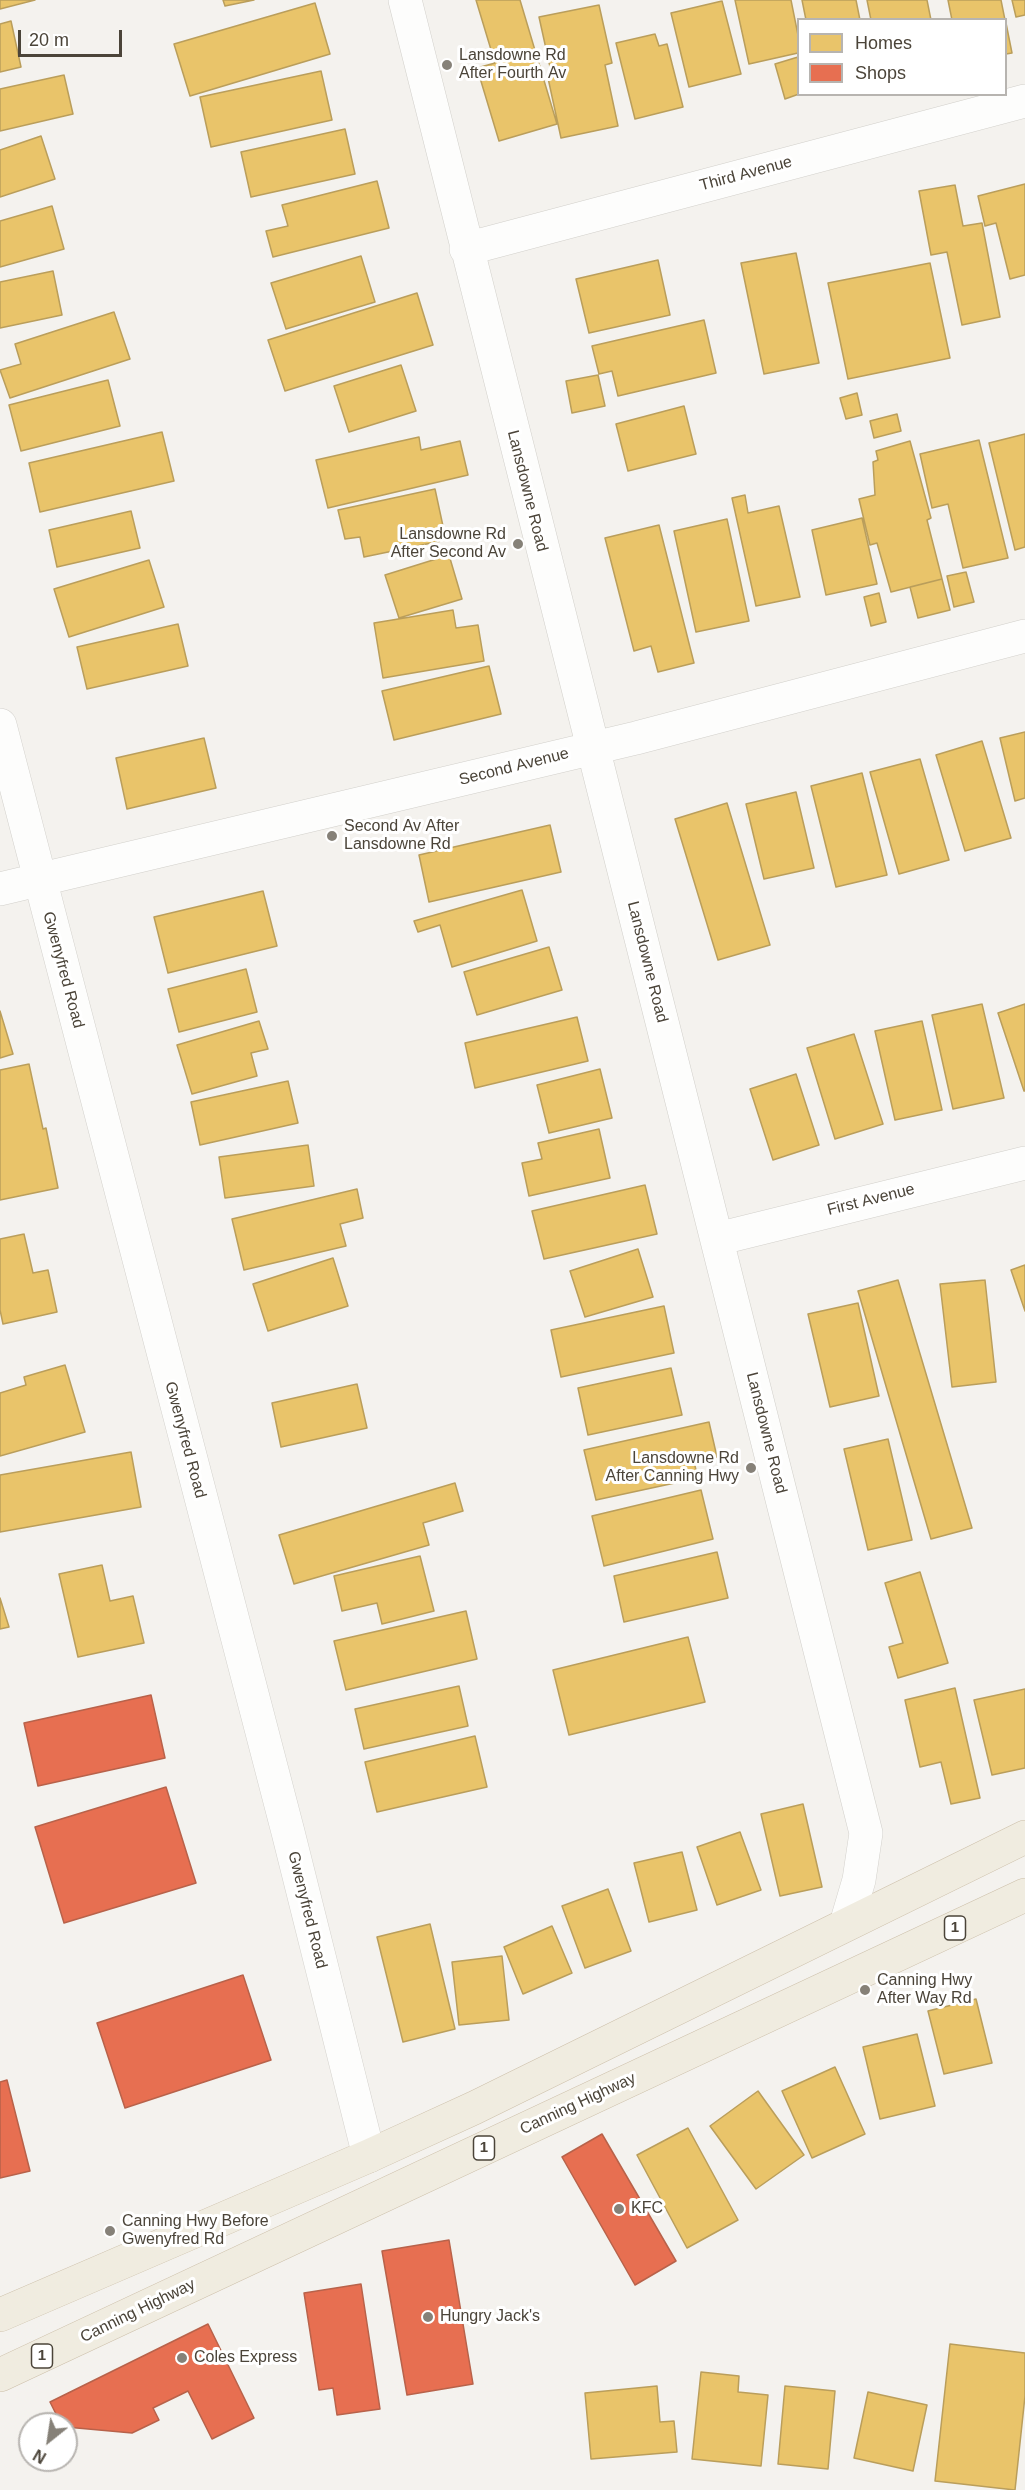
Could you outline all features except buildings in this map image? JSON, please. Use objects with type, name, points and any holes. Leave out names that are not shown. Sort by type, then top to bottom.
[{"type":"highway","points":[[0,2315],[369,2156],[474,2108],[712,1993],[846,1924],[1025,1837]]},
{"type":"highway","name":"Canning Highway","points":[[0,2375],[1025,1895]]},
{"type":"street","name":"Lansdowne Road","points":[[405,0],[866,1833],[859,1880],[846,1924]]},
{"type":"street","name":"Third Avenue","points":[[466,249],[1025,101]]},
{"type":"street","name":"Second Avenue","points":[[0,889],[592,748],[1025,636]]},
{"type":"street","name":"Gwenyfred Road","points":[[0,725],[288,1832],[369,2156]]},
{"type":"street","name":"First Avenue","points":[[717,1239],[1025,1162]]},
{"type":"place","name":"Lansdowne Rd After Fourth Av","points":[[447,65]]},
{"type":"place","name":"Lansdowne Rd After Second Av","points":[[518,544]]},
{"type":"place","name":"Second Av After Lansdowne Rd","points":[[332,836]]},
{"type":"place","name":"Lansdowne Rd After Canning Hwy","points":[[751,1468]]},
{"type":"place","name":"Canning Hwy After Way Rd","points":[[865,1990]]},
{"type":"place","name":"KFC","points":[[619,2209]]},
{"type":"place","name":"Canning Hwy Before Gwenyfred Rd","points":[[110,2231]]},
{"type":"place","name":"Hungry Jack's","points":[[428,2317]]},
{"type":"place","name":"Coles Express","points":[[182,2358]]}]
